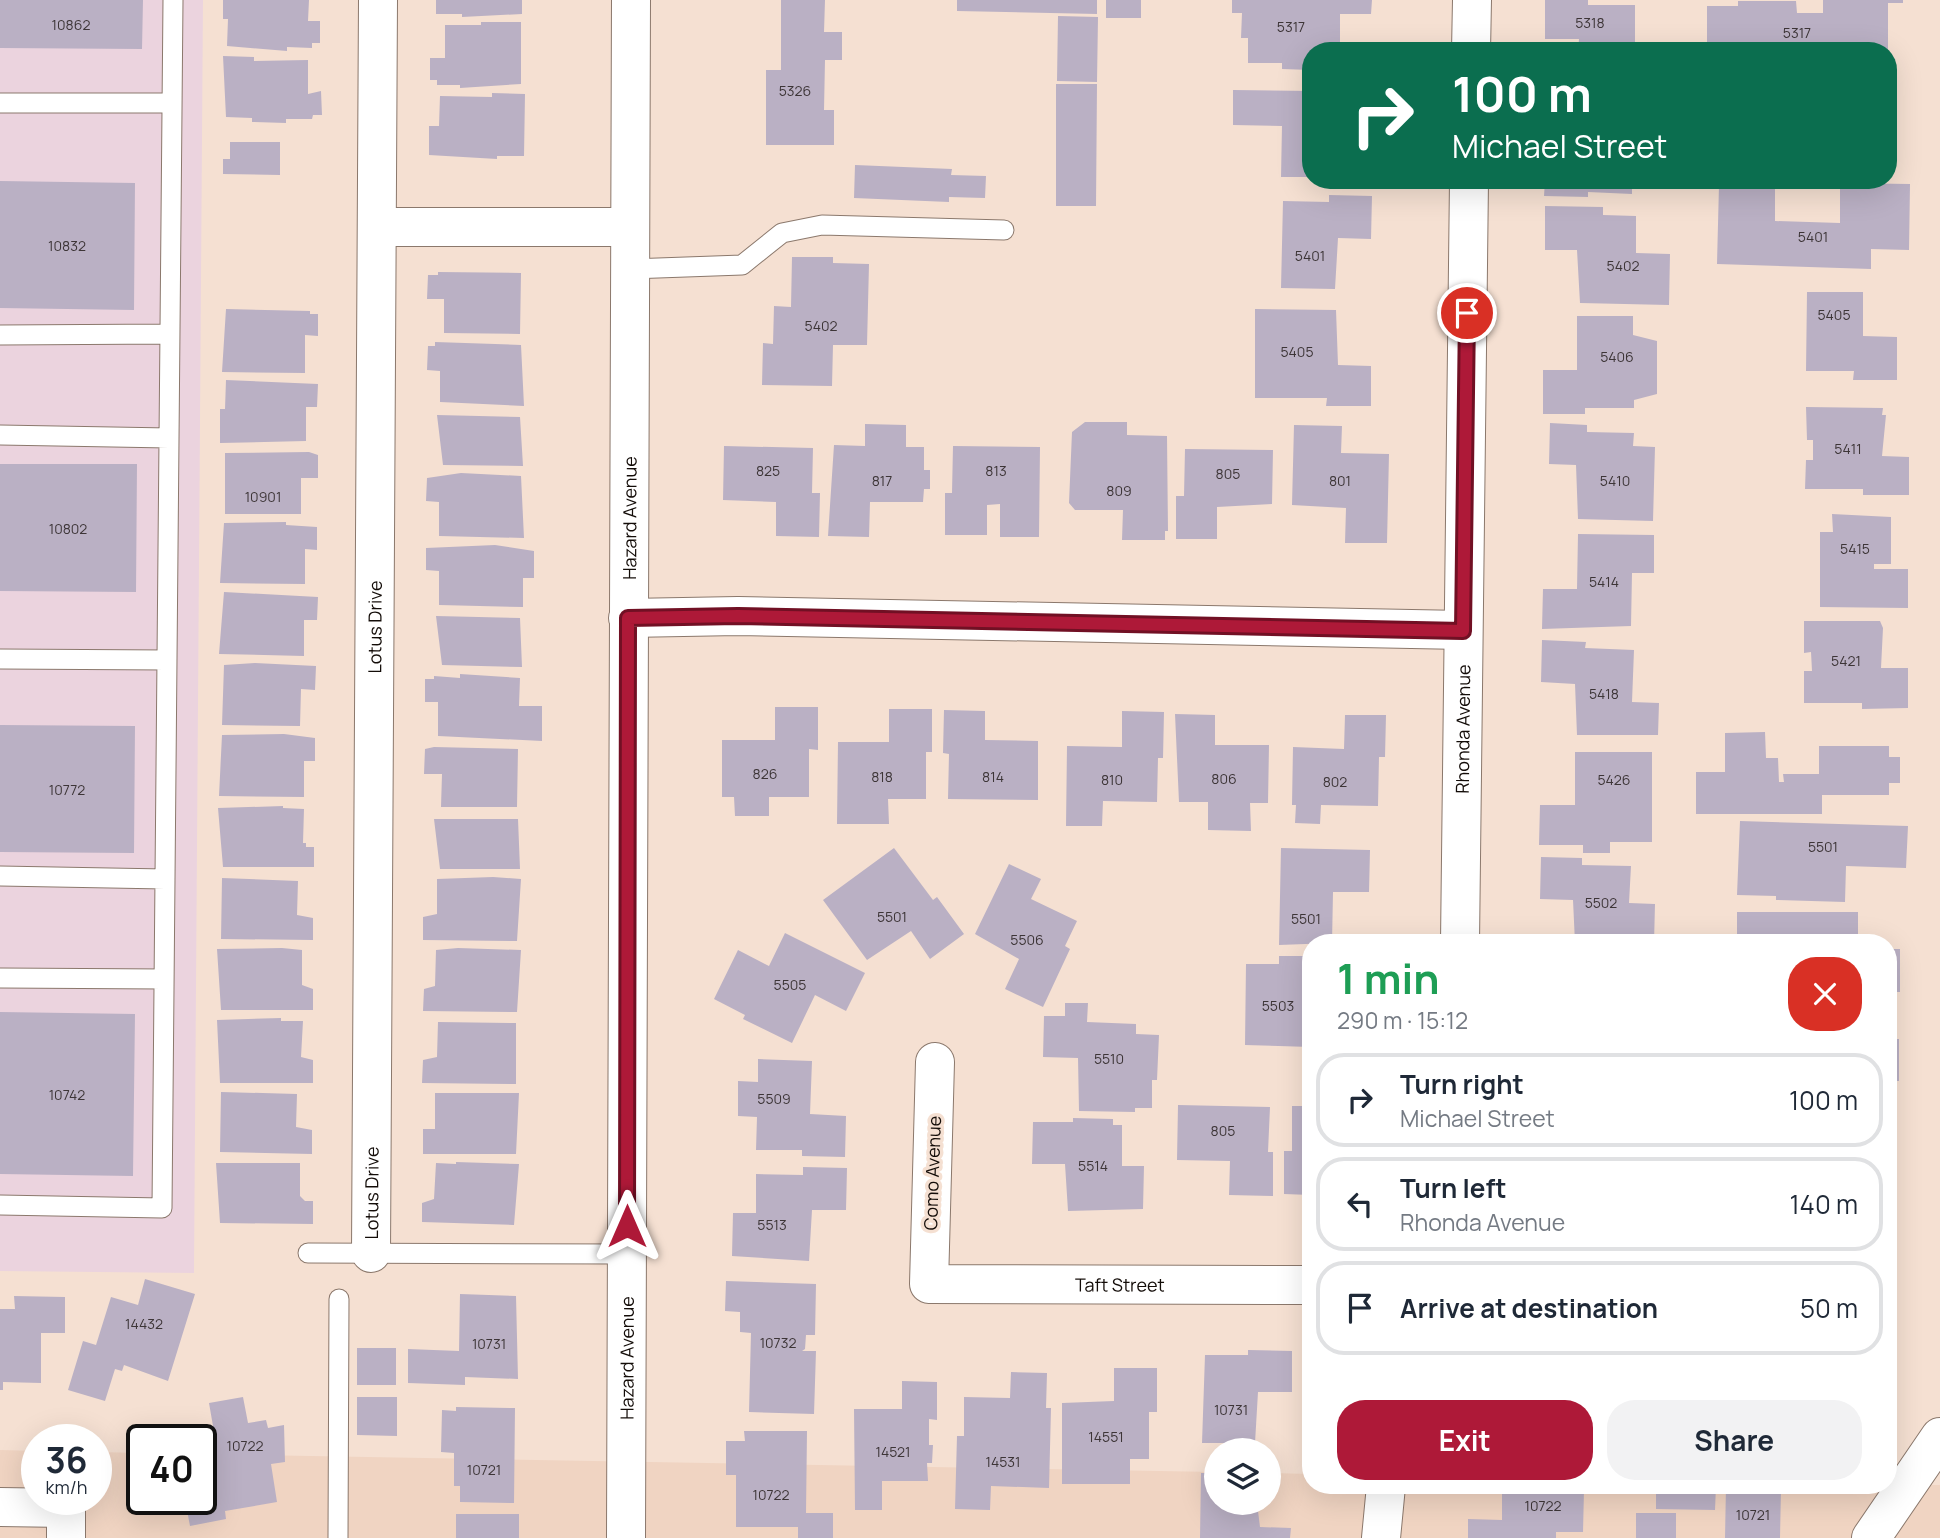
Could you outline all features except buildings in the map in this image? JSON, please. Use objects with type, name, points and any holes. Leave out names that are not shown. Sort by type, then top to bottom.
[{"type":"street","name":"Lotus Drive","points":[[371,1253],[378,0]]},
{"type":"street","name":"Hazard Avenue","points":[[626,1538],[631,0]]},
{"type":"street","points":[[1471,42],[1472,0]]},
{"type":"street","name":"Rhonda Avenue","points":[[1460,934],[1469,189]]},
{"type":"street","points":[[377,227],[630,227]]},
{"type":"street","points":[[628,618],[738,616],[1463,631]]},
{"type":"street","name":"Como Avenue","points":[[929,1284],[936,1062]]},
{"type":"street","name":"Taft Street","points":[[929,1284],[1302,1285]]},
{"type":"street","points":[[1871,1538],[1940,1437]]},
{"type":"street","points":[[1381,1538],[1385,1494]]},
{"type":"street","points":[[0,1507],[66,1523]]},
{"type":"lane","points":[[0,1205],[162,1208],[173,0]]},
{"type":"lane","points":[[0,103],[172,103]]},
{"type":"lane","points":[[630,269],[742,265],[782,233],[822,225],[1004,230]]},
{"type":"lane","points":[[0,335],[170,334]]},
{"type":"lane","points":[[0,436],[169,438]]},
{"type":"lane","points":[[0,659],[167,660]]},
{"type":"lane","points":[[0,876],[165,879]]},
{"type":"lane","points":[[0,978],[164,979]]},
{"type":"lane","points":[[307,1253],[627,1254]]},
{"type":"lane","points":[[338,1538],[339,1299]]},
{"type":"shaded area","points":[[0,0],[203,0],[194,1273],[0,1271]]},
{"type":"shaded area","points":[[0,1450],[21,1451],[21,1515],[112,1515],[112,1452],[126,1453],[126,1515],[217,1515],[217,1454],[1204,1472],[1204,1515],[1281,1515],[1281,1473],[1302,1474],[1302,1494],[1897,1494],[1897,1485],[1940,1485],[1940,1538],[0,1538]]},
{"type":"route","points":[[627,1226],[628,618],[738,616],[1463,631],[1467,313]]}]
